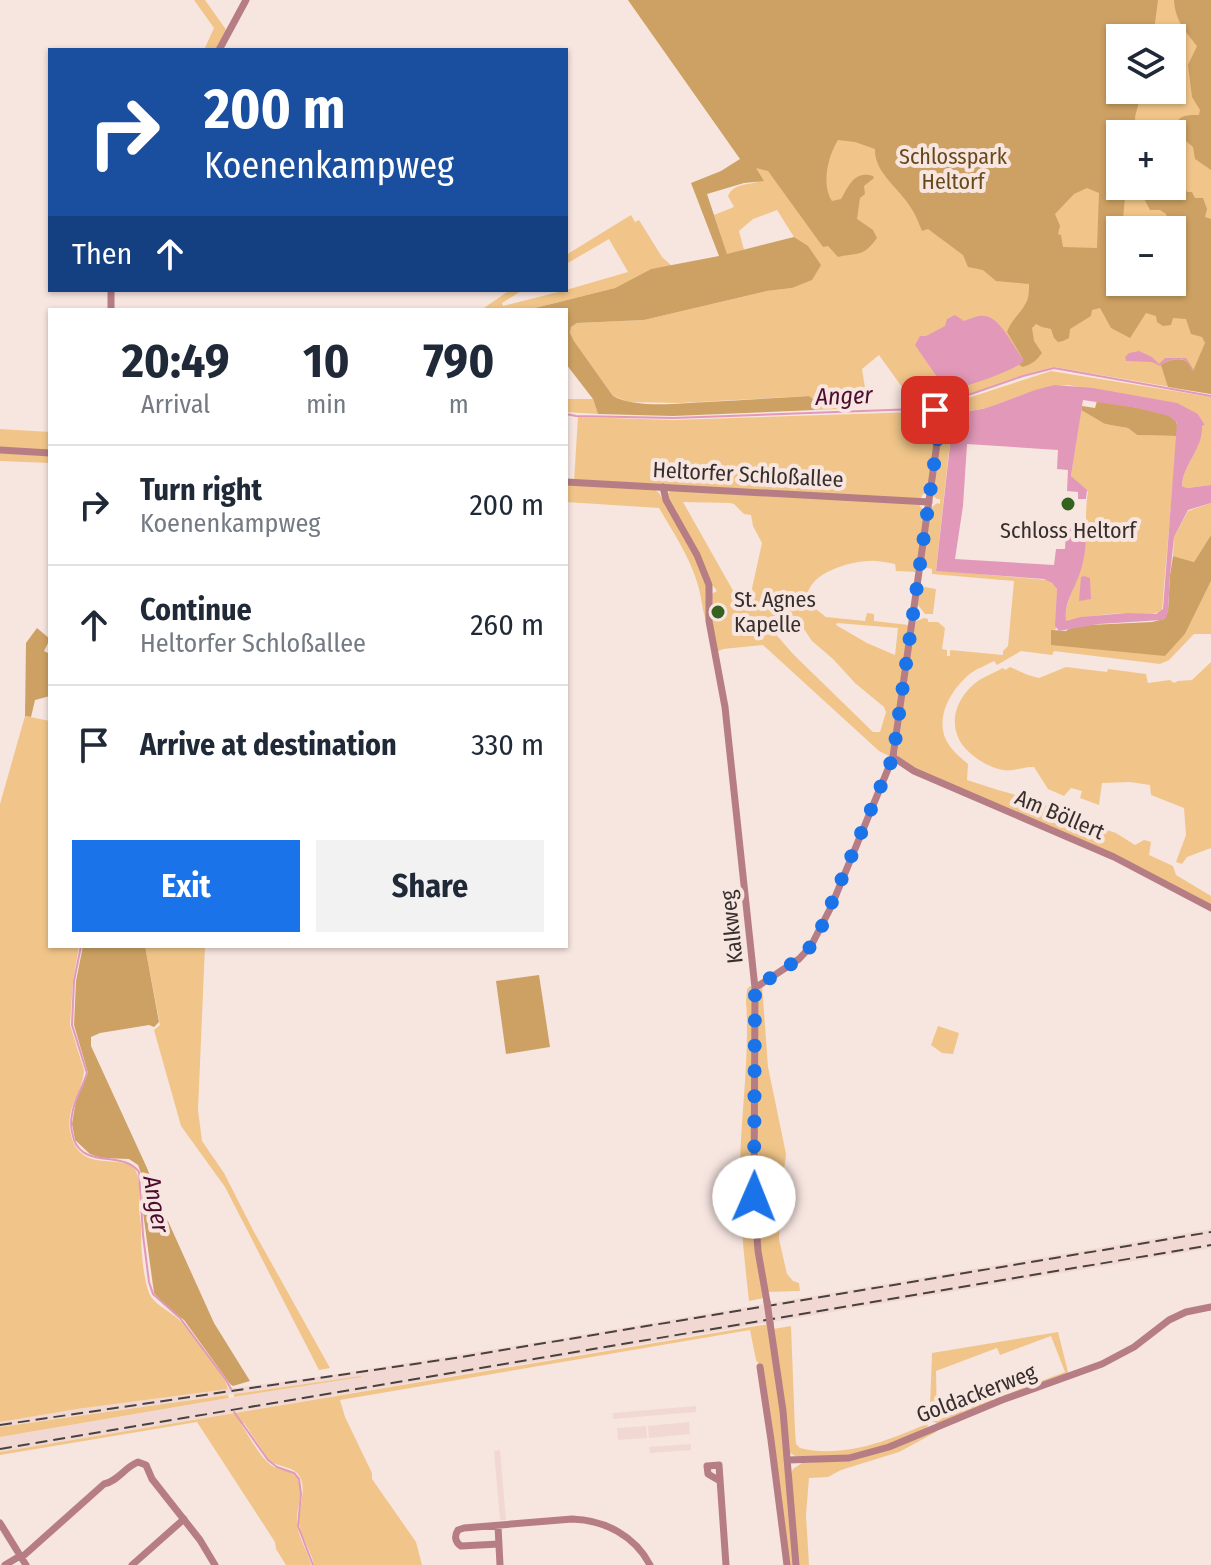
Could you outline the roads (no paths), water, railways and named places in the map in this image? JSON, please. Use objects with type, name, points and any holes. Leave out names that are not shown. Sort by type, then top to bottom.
[{"type":"street","points":[[220,48],[246,0]]},
{"type":"street","points":[[755,988],[799,959],[811,946],[827,917],[893,757],[939,429],[935,410]]},
{"type":"street","points":[[0,450],[48,453]]},
{"type":"street","name":"Heltorfer Schloßallee","points":[[568,482],[929,502]]},
{"type":"street","name":"Kalkweg","points":[[663,487],[666,500],[709,581],[709,621],[725,707],[755,988],[754,1197],[758,1251],[779,1373],[796,1565]]},
{"type":"street","name":"Am Böllert","points":[[893,757],[914,771],[1114,857],[1211,908]]},
{"type":"street","name":"Goldackerweg","points":[[788,1460],[849,1458],[889,1447],[1002,1400],[1102,1364],[1134,1347],[1165,1322],[1186,1312],[1211,1307]]},
{"type":"street","points":[[760,1367],[787,1565]]},
{"type":"street","points":[[5,1565],[22,1560],[104,1484],[112,1483],[138,1462],[146,1465],[152,1479],[200,1540],[215,1565]]},
{"type":"street","points":[[720,1481],[726,1565]]},
{"type":"street","points":[[132,1565],[184,1519]]},
{"type":"street","points":[[499,1544],[464,1547],[456,1539],[457,1532],[461,1529],[572,1519],[593,1521],[623,1535],[640,1549],[650,1565]]},
{"type":"street","points":[[0,1523],[22,1560]]},
{"type":"street","points":[[498,1526],[500,1565]]},
{"type":"waterway","name":"Anger","points":[[568,414],[673,418],[916,409],[1054,368],[1211,396]]},
{"type":"waterway","name":"Anger","points":[[81,948],[74,981],[72,1025],[87,1073],[73,1109],[71,1124],[74,1140],[79,1149],[87,1154],[124,1162],[139,1172],[143,1235],[153,1294],[180,1318],[231,1389]]},
{"type":"waterway","name":"Anger","points":[[234,1412],[268,1460],[294,1473],[299,1479],[298,1526],[313,1565]]},
{"type":"railway","points":[[0,1425],[455,1358],[1211,1232]]},
{"type":"railway","points":[[0,1449],[1211,1245]]},
{"type":"place","name":"Schloss Heltorf","points":[[1068,504]]},
{"type":"place","name":"St. Agnes Kapelle","points":[[718,612]]},
{"type":"park label","name":"Schlosspark Heltorf","points":[[953,168]]}]
